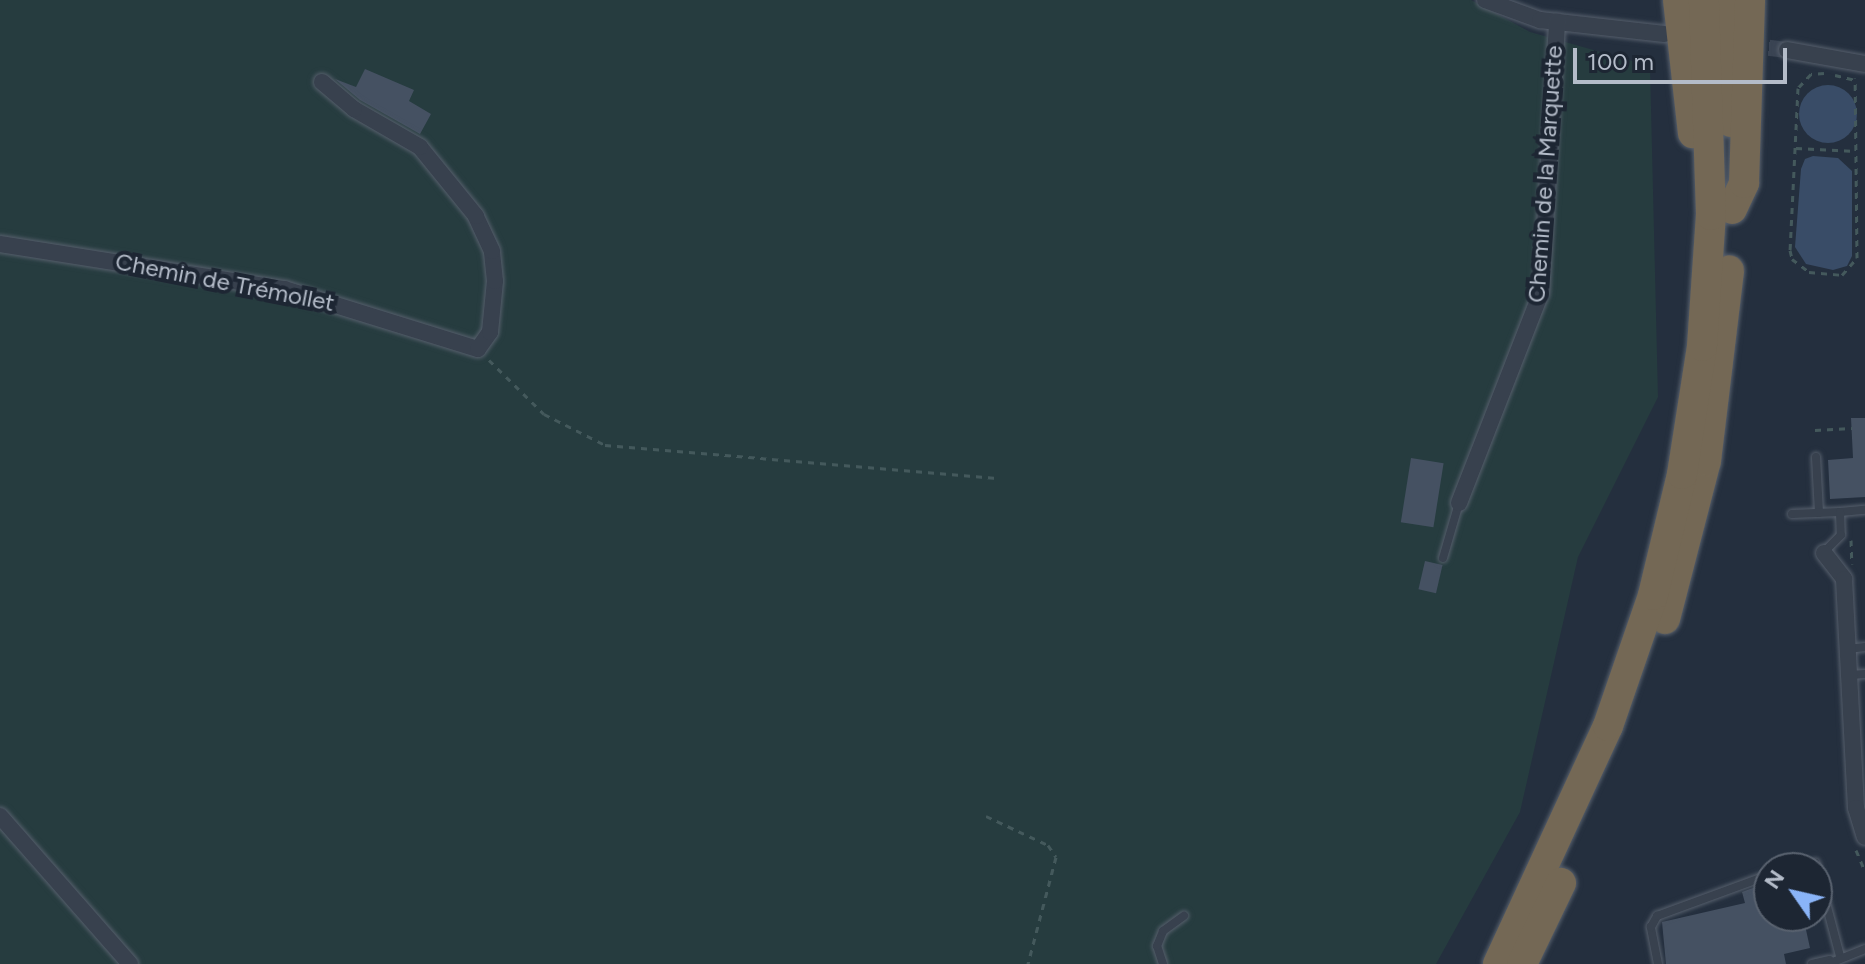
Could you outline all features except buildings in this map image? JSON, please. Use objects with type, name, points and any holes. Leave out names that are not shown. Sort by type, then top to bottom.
[{"type":"highway","points":[[1678,0],[1699,178],[1722,212]]},
{"type":"highway","points":[[1498,964],[1587,778],[1653,595],[1693,407],[1722,212],[1704,0]]},
{"type":"highway","points":[[1522,964],[1640,697],[1684,564],[1725,326],[1722,212],[1727,0]]},
{"type":"highway","points":[[1722,212],[1744,183],[1750,0]]},
{"type":"street","points":[[1485,0],[1505,11],[1557,21],[1664,34]]},
{"type":"street","name":"Chemin de la Marquette","points":[[1459,503],[1541,293],[1557,21]]},
{"type":"street","points":[[1787,50],[1860,68]]},
{"type":"street","points":[[322,82],[354,109],[420,147],[476,216],[492,251],[495,281],[490,332],[478,349]]},
{"type":"street","name":"Chemin de Trémollet","points":[[0,244],[284,289],[478,349]]},
{"type":"street","points":[[1824,553],[1844,579],[1847,649],[1857,675],[1856,808],[1865,837]]},
{"type":"street","points":[[0,816],[130,964]]},
{"type":"lane","points":[[1816,457],[1819,513]]},
{"type":"lane","points":[[1443,558],[1459,503]]},
{"type":"lane","points":[[1792,514],[1865,510]]},
{"type":"lane","points":[[1824,553],[1839,542],[1840,512]]},
{"type":"lane","points":[[1847,649],[1865,647]]},
{"type":"lane","points":[[1658,964],[1651,927],[1657,916],[1753,881]]},
{"type":"lane","points":[[1163,964],[1157,946],[1163,931],[1184,916]]},
{"type":"lane","points":[[1829,932],[1834,960]]},
{"type":"lane","points":[[1812,964],[1865,949]]},
{"type":"path","points":[[1855,80],[1819,73],[1802,79],[1795,148],[1792,259],[1809,272],[1834,276],[1849,272],[1857,258],[1855,80],[1860,68]]},
{"type":"path","points":[[1795,148],[1856,151]]},
{"type":"path","points":[[478,349],[544,414],[605,445],[997,478]]},
{"type":"path","points":[[1815,430],[1852,428]]},
{"type":"path","points":[[986,816],[1048,845],[1056,857],[1028,964]]},
{"type":"green space","points":[[0,0],[1471,0],[1530,32],[1650,66],[1658,397],[1578,557],[1520,812],[1436,964],[0,964]]},
{"type":"water","points":[[1828,85],[1849,93],[1857,114],[1849,135],[1828,143],[1807,135],[1799,114],[1807,93]]},
{"type":"water","points":[[1813,156],[1838,158],[1852,171],[1852,256],[1847,266],[1833,270],[1806,264],[1795,247],[1801,169],[1805,159]]},
{"type":"tunnel","points":[[1745,45],[1787,50]]}]
